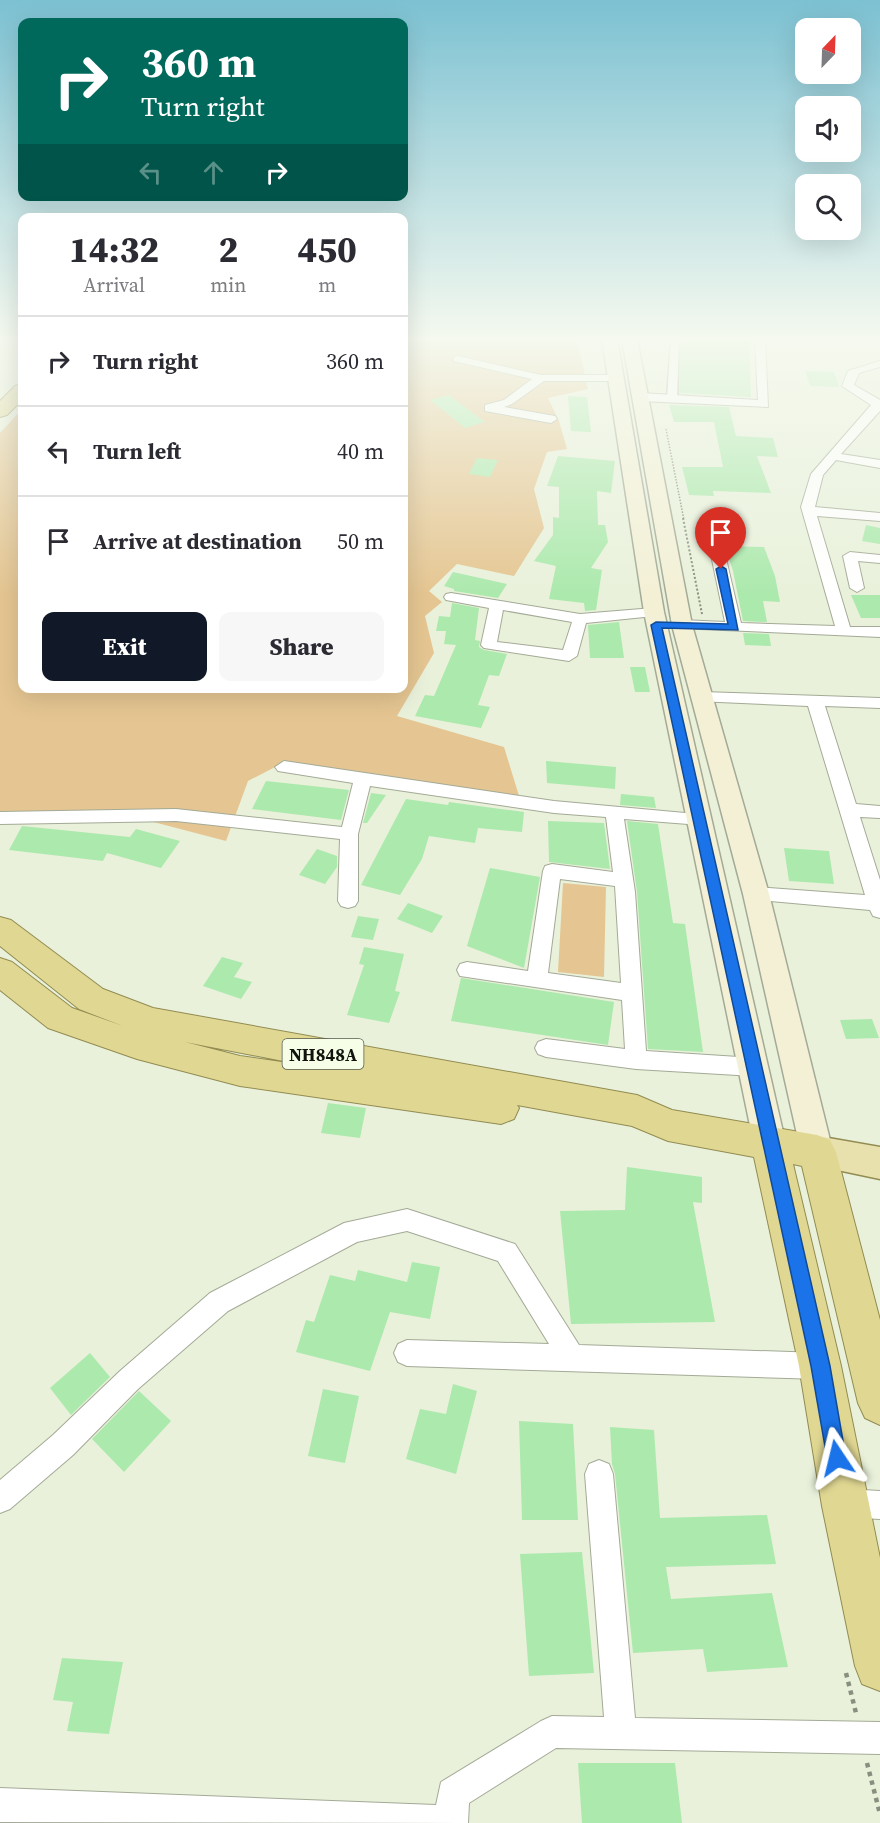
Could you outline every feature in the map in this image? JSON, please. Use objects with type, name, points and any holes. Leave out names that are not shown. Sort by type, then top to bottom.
[{"type":"highway","name":"NH848A","points":[[0,929],[91,999],[151,1022],[637,1111],[668,1125],[770,1145]]},
{"type":"highway","name":"NH848A","points":[[0,970],[60,1018],[136,1045],[240,1071],[471,1102],[637,1130],[668,1125]]},
{"type":"highway","points":[[879,1661],[857,1505],[820,1366],[770,1145],[817,1152],[880,1402]]},
{"type":"main road","points":[[623,424],[655,619],[701,819],[770,1145]]},
{"type":"main road","points":[[645,424],[682,625],[756,894],[817,1152],[880,1163]]},
{"type":"main road","points":[[655,619],[682,625]]},
{"type":"street","points":[[844,631],[809,511],[817,474],[862,424]]},
{"type":"street","points":[[833,456],[880,464]]},
{"type":"street","points":[[809,511],[880,517]]},
{"type":"street","points":[[717,550],[734,627]]},
{"type":"street","points":[[857,588],[850,556],[880,559]]},
{"type":"street","points":[[451,597],[580,619],[655,619]]},
{"type":"street","points":[[497,605],[489,645],[569,656],[580,619]]},
{"type":"street","points":[[682,625],[880,632]]},
{"type":"street","points":[[702,697],[880,703]]},
{"type":"street","points":[[756,894],[879,906],[815,702]]},
{"type":"street","points":[[284,767],[554,807],[701,819]]},
{"type":"street","points":[[348,902],[349,834],[363,779]]},
{"type":"street","points":[[849,810],[880,812]]},
{"type":"street","points":[[614,812],[624,880],[636,1060]]},
{"type":"street","points":[[0,818],[176,815],[349,834]]},
{"type":"street","points":[[537,980],[552,871],[624,880]]},
{"type":"street","points":[[466,970],[632,993]]},
{"type":"street","points":[[546,1048],[636,1060],[754,1067]]},
{"type":"street","points":[[0,1499],[63,1445],[129,1380],[219,1302],[353,1231],[407,1220],[506,1252],[572,1358]]},
{"type":"street","points":[[407,1353],[820,1366]]},
{"type":"street","points":[[599,1474],[621,1734]]},
{"type":"street","points":[[0,1805],[81,1815],[451,1822],[453,1794],[552,1732],[880,1738]]},
{"type":"shaded area","points":[[8,424],[18,424],[18,693],[408,693],[408,424],[560,424],[567,449],[547,452],[534,489],[544,528],[514,576],[457,564],[429,591],[442,602],[425,616],[434,653],[397,716],[504,747],[520,799],[277,766],[248,781],[226,841],[142,819],[0,815],[0,433]]},
{"type":"shaded area","points":[[563,883],[606,887],[604,977],[558,972]]},
{"type":"building","points":[[460,424],[478,424],[465,428]]},
{"type":"building","points":[[570,424],[590,424],[591,432],[571,431]]},
{"type":"building","points":[[714,424],[733,424],[736,436],[773,438],[778,457],[757,456],[771,493],[713,491],[714,496],[689,495],[682,467],[723,467]]},
{"type":"building","points":[[558,456],[615,461],[611,493],[597,491],[598,525],[605,525],[608,542],[591,568],[602,570],[596,610],[585,611],[584,603],[549,599],[556,566],[534,561],[553,535],[553,517],[559,518],[559,487],[547,486]]},
{"type":"building","points":[[477,458],[498,460],[490,477],[469,474]]},
{"type":"building","points":[[866,525],[880,528],[880,544],[862,541]]},
{"type":"building","points":[[722,546],[764,547],[775,576],[780,602],[763,601],[767,622],[743,621],[733,571],[726,549]]},
{"type":"building","points":[[453,572],[507,584],[498,598],[454,591],[444,586]]},
{"type":"building","points":[[851,595],[880,595],[880,618],[861,618]]},
{"type":"building","points":[[452,603],[479,608],[475,640],[480,641],[479,647],[507,654],[499,676],[489,675],[478,705],[490,707],[481,728],[415,716],[425,695],[434,696],[456,645],[444,644],[446,631],[436,631],[439,616],[450,617]]},
{"type":"building","points":[[619,622],[624,658],[590,658],[588,625]]},
{"type":"building","points":[[743,633],[769,634],[771,646],[745,645]]},
{"type":"building","points":[[630,667],[645,667],[650,692],[635,692]]},
{"type":"building","points":[[546,761],[616,767],[615,789],[547,783]]},
{"type":"building","points":[[266,781],[349,790],[341,820],[252,809]]},
{"type":"building","points":[[371,793],[386,795],[367,823],[363,823]]},
{"type":"building","points":[[621,794],[654,797],[656,808],[620,805]]},
{"type":"building","points":[[406,799],[524,812],[522,832],[478,828],[475,843],[429,836],[422,859],[400,895],[361,885]]},
{"type":"building","points":[[548,821],[604,823],[610,869],[549,862]]},
{"type":"building","points":[[627,821],[658,824],[673,923],[685,924],[703,1052],[648,1049],[637,892]]},
{"type":"building","points":[[22,826],[130,837],[136,829],[180,841],[161,868],[107,853],[103,861],[9,850]]},
{"type":"building","points":[[784,848],[829,851],[834,884],[789,881]]},
{"type":"building","points":[[317,849],[337,856],[337,867],[325,884],[299,875]]},
{"type":"building","points":[[490,868],[540,877],[524,968],[467,946]]},
{"type":"building","points":[[408,903],[443,916],[432,933],[397,919]]},
{"type":"building","points":[[358,916],[379,919],[373,940],[351,937]]},
{"type":"building","points":[[364,947],[404,954],[395,991],[400,992],[389,1023],[347,1015],[364,965],[359,964]]},
{"type":"building","points":[[222,957],[243,963],[234,977],[252,982],[241,999],[203,986]]},
{"type":"building","points":[[461,978],[614,1002],[608,1045],[451,1021]]},
{"type":"building","points":[[872,1019],[879,1038],[846,1039],[840,1020]]},
{"type":"building","points":[[328,1103],[366,1108],[360,1138],[321,1133]]},
{"type":"building","points":[[627,1167],[702,1177],[702,1203],[693,1202],[715,1322],[571,1324],[560,1211],[625,1210]]},
{"type":"building","points":[[412,1262],[440,1267],[430,1319],[390,1312],[370,1371],[296,1352],[306,1320],[314,1322],[330,1275],[355,1281],[358,1270],[407,1282]]},
{"type":"building","points":[[90,1353],[110,1377],[71,1415],[50,1388]]},
{"type":"building","points":[[453,1384],[477,1391],[456,1474],[406,1459],[420,1409],[446,1414]]},
{"type":"building","points":[[323,1389],[359,1396],[345,1463],[308,1456]]},
{"type":"building","points":[[139,1391],[171,1421],[124,1472],[92,1439]]},
{"type":"building","points":[[519,1421],[573,1424],[578,1520],[522,1520]]},
{"type":"building","points":[[610,1427],[654,1430],[660,1518],[767,1515],[776,1564],[666,1567],[671,1599],[772,1593],[788,1667],[707,1672],[703,1649],[633,1653]]},
{"type":"building","points":[[582,1552],[594,1673],[529,1676],[520,1554]]},
{"type":"building","points":[[62,1658],[123,1662],[109,1734],[67,1731],[73,1702],[53,1700]]},
{"type":"building","points":[[578,1763],[675,1763],[682,1823],[582,1823]]},
{"type":"route","points":[[721,569],[734,627],[656,625],[701,819],[770,1145],[820,1366],[837,1458]]}]
